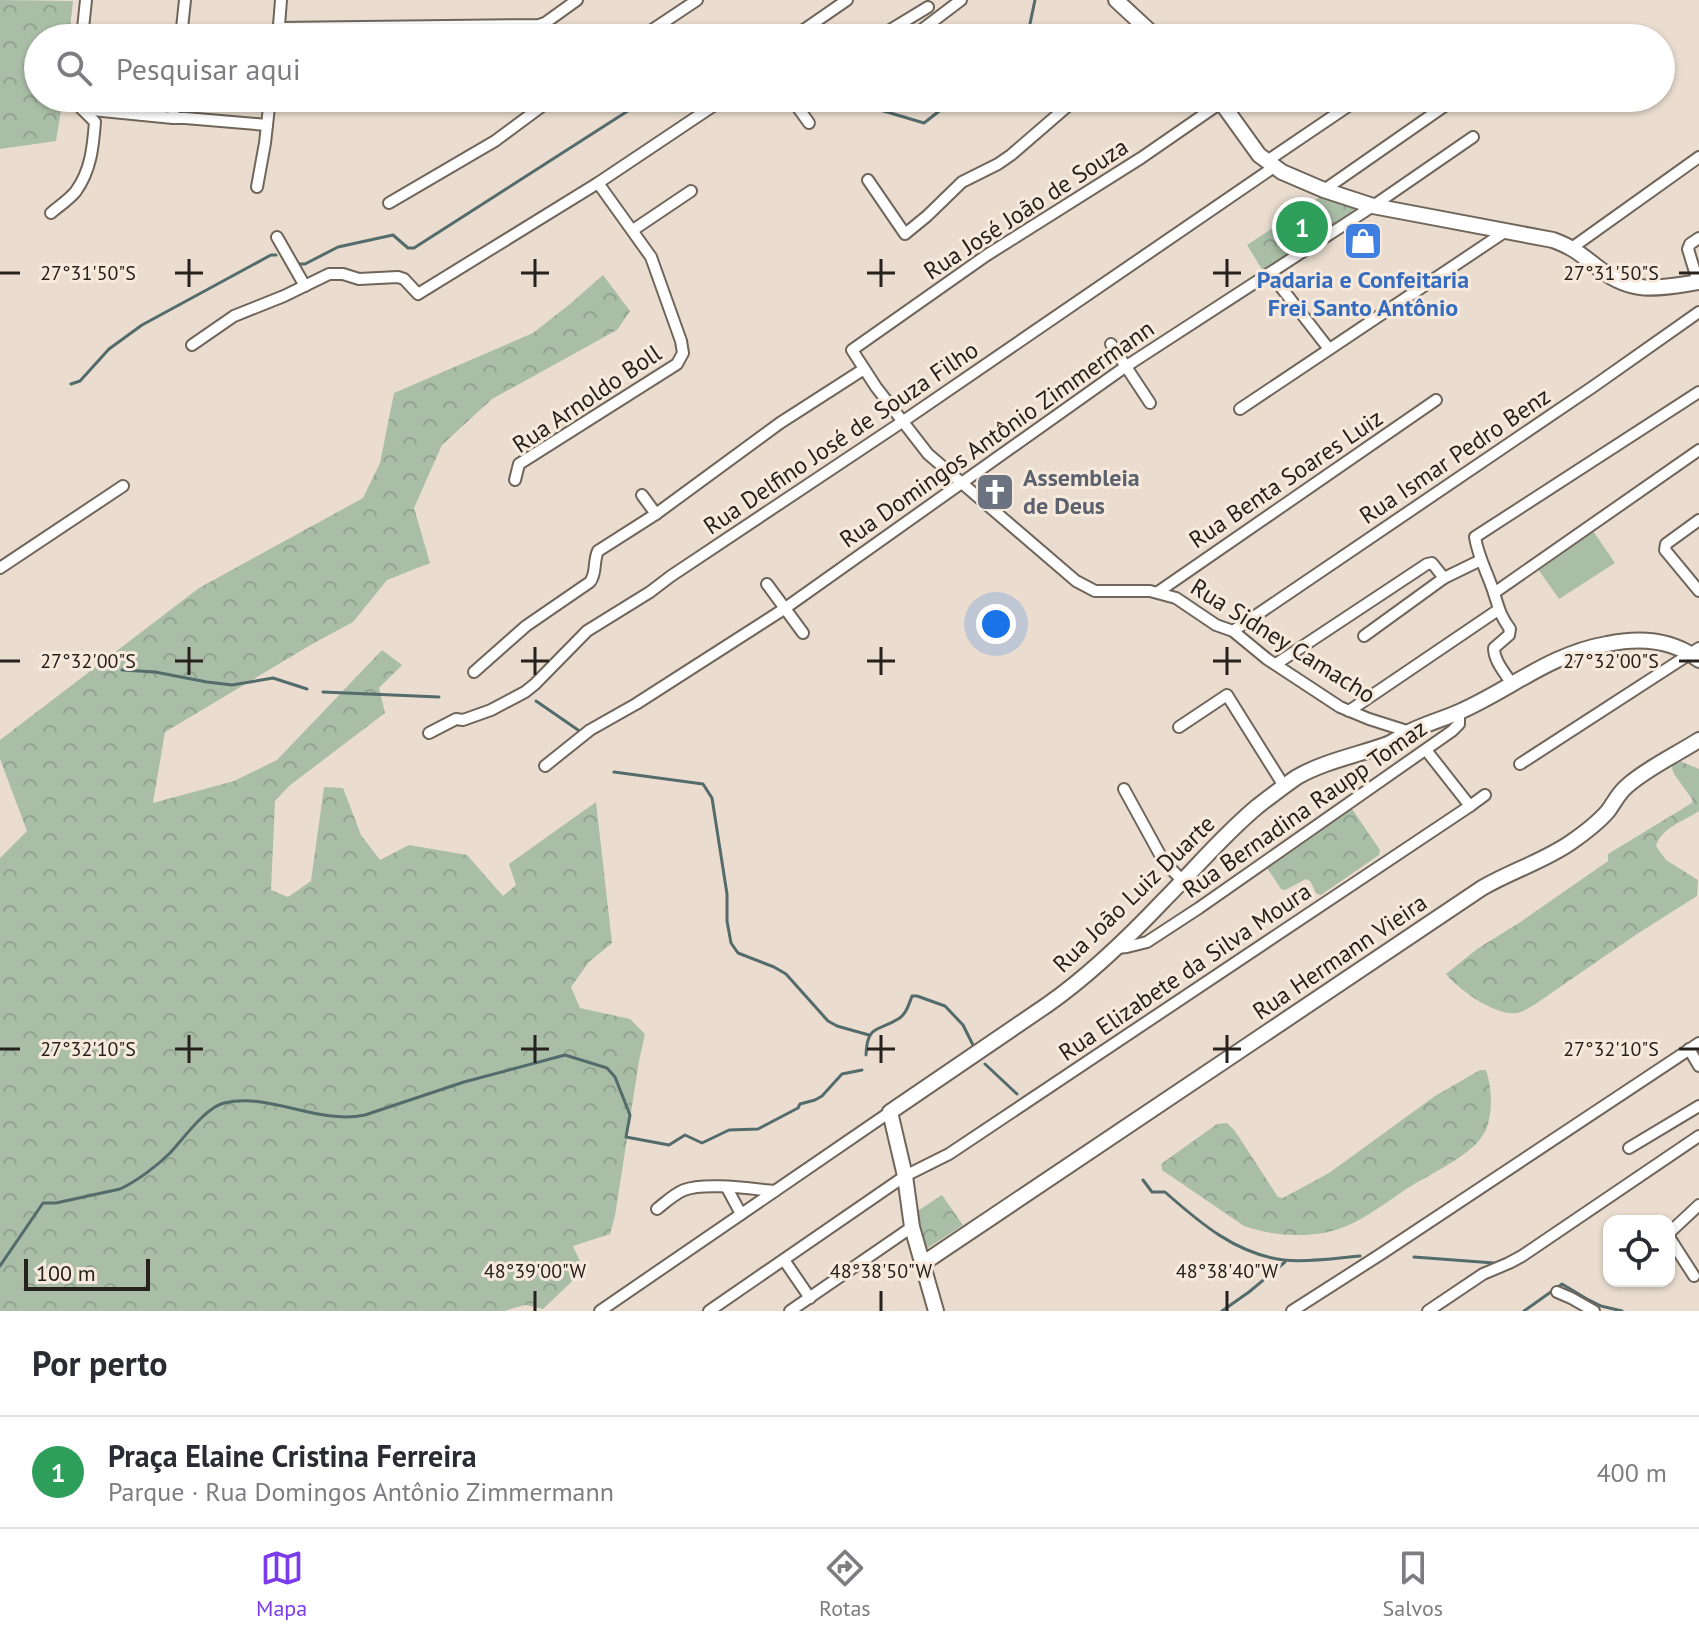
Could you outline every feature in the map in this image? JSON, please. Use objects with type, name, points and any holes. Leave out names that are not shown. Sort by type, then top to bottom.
[{"type":"street","points":[[83,24],[86,0]]},
{"type":"street","points":[[182,24],[185,0]]},
{"type":"street","points":[[279,24],[281,0]]},
{"type":"street","points":[[542,24],[577,0]]},
{"type":"street","points":[[661,24],[697,0]]},
{"type":"street","points":[[812,24],[847,0]]},
{"type":"street","points":[[929,24],[961,0]]},
{"type":"street","points":[[1116,0],[1138,24]]},
{"type":"street","points":[[897,24],[926,4],[936,19]]},
{"type":"street","points":[[51,213],[75,192],[87,172],[93,154],[95,122],[88,112]]},
{"type":"street","points":[[136,112],[267,125]]},
{"type":"street","points":[[173,118],[174,112]]},
{"type":"street","points":[[257,187],[268,112]]},
{"type":"street","points":[[389,203],[495,141],[534,112]]},
{"type":"street","points":[[192,345],[234,316],[335,273],[359,279],[389,276],[404,279],[418,294],[598,183],[704,112]]},
{"type":"street","points":[[801,112],[809,123]]},
{"type":"street","points":[[868,180],[905,234],[962,182],[1011,155],[1061,112]]},
{"type":"street","name":"Rua José João de Souza","points":[[852,350],[987,255],[1141,158],[1204,112]]},
{"type":"street","points":[[1228,112],[1245,138],[1270,164],[1324,190],[1373,206],[1553,240],[1573,247],[1603,271],[1628,285],[1668,287],[1699,282],[1688,249],[1699,238]]},
{"type":"street","name":"Rua Delfino José de Souza Filho","points":[[429,733],[456,719],[463,720],[491,710],[525,692],[587,631],[902,422],[1341,112]]},
{"type":"street","points":[[1324,190],[1436,112]]},
{"type":"street","name":"Rua Domingos Antônio Zimmermann","points":[[545,766],[590,730],[784,609],[1125,367],[1373,206],[1473,137]]},
{"type":"street","points":[[1573,247],[1699,157]]},
{"type":"street","name":"Rua Arnoldo Boll","points":[[515,480],[519,464],[681,359],[683,347],[651,257],[598,183]]},
{"type":"street","points":[[1400,187],[1399,200],[1407,213]]},
{"type":"street","points":[[633,230],[691,191]]},
{"type":"street","points":[[1240,409],[1506,231]]},
{"type":"street","points":[[277,237],[305,286]]},
{"type":"street","points":[[1270,273],[1329,349]]},
{"type":"street","name":"Rua Ismar Pedro Benz","points":[[1233,631],[1699,312]]},
{"type":"street","points":[[1111,344],[1150,403]]},
{"type":"street","name":"Rua Sidney Camacho","points":[[852,350],[902,422],[933,460],[1083,586],[1103,592],[1158,592],[1176,598],[1216,625],[1233,631],[1257,652],[1331,701],[1375,722],[1410,732]]},
{"type":"street","points":[[474,672],[526,626],[590,582],[598,551],[656,514],[780,423],[864,369]]},
{"type":"street","points":[[1512,684],[1494,654],[1494,648],[1509,635],[1510,629],[1498,610],[1475,537],[1699,392]]},
{"type":"street","name":"Rua Benta Soares Luiz","points":[[1158,592],[1436,400]]},
{"type":"street","points":[[1494,593],[1699,450]]},
{"type":"street","points":[[0,568],[123,486]]},
{"type":"street","points":[[642,495],[656,514]]},
{"type":"street","points":[[1699,520],[1666,544],[1665,550],[1699,591]]},
{"type":"street","points":[[1364,636],[1444,578],[1481,560]]},
{"type":"street","points":[[1276,664],[1427,564],[1432,563],[1444,578]]},
{"type":"street","points":[[767,584],[803,633]]},
{"type":"street","points":[[1349,711],[1498,610]]},
{"type":"street","name":"Rua João Luiz Duarte","points":[[600,1311],[1059,997],[1116,948],[1237,824],[1284,786],[1309,771],[1390,743],[1459,712],[1558,658],[1625,641],[1658,641],[1696,654]]},
{"type":"street","points":[[1520,764],[1696,654]]},
{"type":"street","points":[[1179,727],[1227,695],[1284,786]]},
{"type":"street","name":"Rua Bernadina Raupp Tomaz","points":[[1116,948],[1147,942],[1199,908],[1426,750],[1456,727],[1461,719],[1459,712]]},
{"type":"street","name":"Rua Hermann Vieira","points":[[922,1264],[1482,888],[1502,876],[1546,859],[1571,843],[1594,826],[1628,785],[1699,740]]},
{"type":"street","points":[[1426,750],[1470,806]]},
{"type":"street","points":[[1124,789],[1164,862],[1183,881]]},
{"type":"street","name":"Rua Elizabete da Silva Moura","points":[[709,1311],[905,1176],[949,1154],[1485,795]]},
{"type":"street","points":[[1292,1311],[1694,1046],[1699,1066]]},
{"type":"street","points":[[1629,1148],[1699,1106]]},
{"type":"street","points":[[890,1112],[905,1176],[912,1227],[936,1311]]},
{"type":"street","points":[[1428,1311],[1483,1274],[1522,1256],[1699,1136]]},
{"type":"street","points":[[727,1188],[741,1214]]},
{"type":"street","points":[[657,1209],[681,1191],[689,1189],[775,1191]]},
{"type":"street","points":[[1675,1229],[1699,1205]]},
{"type":"street","points":[[790,1311],[912,1227]]},
{"type":"street","points":[[1675,1244],[1695,1273]]},
{"type":"street","points":[[784,1260],[810,1298]]},
{"type":"street","points":[[1557,1292],[1594,1311]]},
{"type":"green space","points":[[0,0],[73,1],[71,24],[24,24],[24,112],[61,112],[56,141],[0,149]]},
{"type":"green space","points":[[1321,196],[1359,208],[1263,271],[1247,245]]},
{"type":"green space","points":[[603,275],[630,311],[617,330],[492,399],[442,445],[414,508],[430,563],[387,580],[353,622],[165,732],[153,803],[234,781],[277,760],[382,650],[402,665],[379,688],[385,713],[289,786],[275,801],[271,890],[288,897],[311,881],[324,787],[343,788],[361,835],[380,860],[409,845],[467,855],[503,896],[516,885],[509,864],[596,802],[612,943],[589,962],[571,987],[580,1008],[630,1019],[645,1034],[610,1234],[573,1246],[584,1270],[543,1309],[525,1305],[504,1311],[0,1311],[0,858],[27,831],[0,759],[0,740],[199,588],[363,498],[380,463],[394,393],[533,333]]},
{"type":"green space","points":[[1593,531],[1615,563],[1559,599],[1538,569]]},
{"type":"green space","points":[[1680,761],[1699,769],[1699,811],[1663,834],[1656,846],[1666,860],[1698,880],[1697,896],[1519,1012],[1508,1013],[1488,1006],[1468,994],[1446,974],[1477,949],[1608,861],[1608,854],[1692,803],[1671,765]]},
{"type":"green space","points":[[1347,807],[1352,809],[1380,850],[1379,855],[1321,895],[1306,879],[1285,890],[1281,889],[1267,868],[1269,862]]},
{"type":"green space","points":[[1480,1070],[1486,1070],[1491,1108],[1486,1130],[1476,1143],[1460,1157],[1339,1229],[1296,1235],[1264,1232],[1244,1226],[1162,1170],[1161,1164],[1217,1124],[1227,1123],[1278,1197],[1283,1198],[1329,1173],[1435,1096]]},
{"type":"green space","points":[[942,1195],[963,1225],[926,1249],[916,1212]]},
{"type":"waterway","points":[[1030,24],[1035,0]]},
{"type":"waterway","points":[[298,264],[305,264],[338,247],[393,235],[408,248],[414,248],[626,112]]},
{"type":"waterway","points":[[887,112],[924,123],[938,112]]},
{"type":"waterway","points":[[71,384],[80,381],[109,349],[142,325],[276,255]]},
{"type":"waterway","points":[[122,670],[155,672],[232,685],[273,678],[307,689]]},
{"type":"waterway","points":[[323,692],[439,697]]},
{"type":"waterway","points":[[536,701],[581,732]]},
{"type":"waterway","points":[[614,772],[703,784],[712,798],[727,894],[731,943],[738,953],[786,974],[828,1021],[869,1035]]},
{"type":"waterway","points":[[866,1055],[871,1033],[901,1017],[912,996],[945,1006],[963,1025],[974,1047]]},
{"type":"waterway","points":[[0,1266],[43,1203],[56,1203],[126,1186],[159,1163],[202,1117],[224,1103],[259,1102],[329,1116],[365,1115],[464,1082],[565,1055],[607,1068],[615,1077],[630,1115],[626,1137],[669,1145],[685,1135],[702,1143],[729,1130],[758,1129],[798,1108],[800,1104],[822,1096],[842,1074],[862,1070]]},
{"type":"waterway","points":[[985,1064],[1017,1094]]},
{"type":"waterway","points":[[1143,1180],[1152,1192],[1165,1192],[1205,1226],[1234,1244],[1267,1257],[1293,1261],[1360,1256]]},
{"type":"waterway","points":[[1414,1257],[1494,1263]]},
{"type":"waterway","points":[[1222,1311],[1285,1262]]},
{"type":"waterway","points":[[1524,1311],[1562,1284],[1601,1306],[1622,1311]]},
{"type":"place","name":"Praça Elaine Cristina Ferreira","points":[[1302,227]]},
{"type":"place","name":"Padaria e Confeitaria Frei Santo Antônio","points":[[1363,241]]},
{"type":"place","name":"Assembleia de Deus","points":[[995,492]]}]
